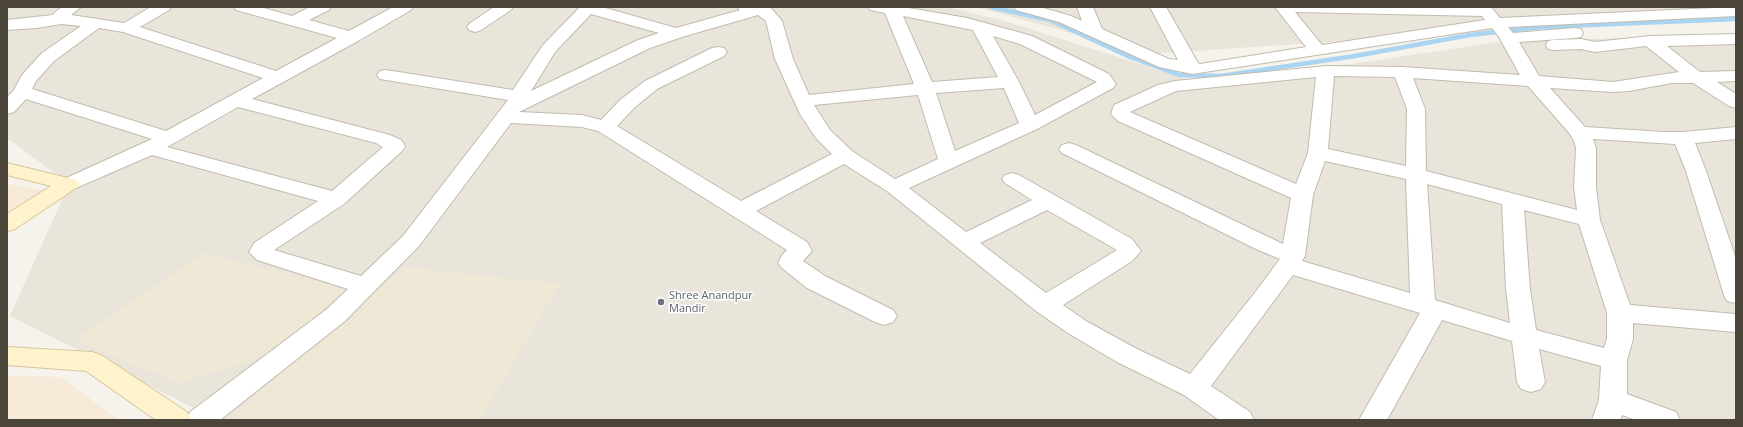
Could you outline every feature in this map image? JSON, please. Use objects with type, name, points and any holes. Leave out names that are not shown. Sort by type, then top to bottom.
[{"type":"street","points":[[61,19],[61,15],[73,7]]},
{"type":"street","points":[[126,28],[163,7]]},
{"type":"street","points":[[242,7],[352,37]]},
{"type":"street","points":[[294,21],[323,7]]},
{"type":"street","points":[[7,224],[69,184],[169,138],[405,7]]},
{"type":"street","points":[[475,27],[505,7]]},
{"type":"street","points":[[1022,7],[1060,17],[1165,63],[1192,69],[1322,61],[1402,72],[1614,88],[1664,79],[1736,76]]},
{"type":"street","points":[[1085,7],[1095,32]]},
{"type":"street","points":[[1158,7],[1192,69]]},
{"type":"street","points":[[1283,7],[1376,8],[1499,27],[1595,47],[1650,41],[1736,39]]},
{"type":"street","points":[[1194,388],[1291,260],[1302,195],[1318,153],[1322,61],[1283,7]]},
{"type":"street","points":[[200,420],[336,315],[411,241],[512,107],[549,49],[588,8],[676,33]]},
{"type":"street","points":[[512,107],[629,51],[676,33],[758,8],[771,17],[774,21],[784,59],[809,114],[823,134],[845,155],[894,187],[1046,305],[1077,327],[1120,351],[1194,388],[1240,420]]},
{"type":"street","points":[[1376,8],[1403,38]]},
{"type":"street","points":[[884,9],[980,27],[1026,40],[1106,80],[1107,84],[1030,125],[894,187]]},
{"type":"street","points":[[884,9],[925,88],[949,163]]},
{"type":"street","points":[[1302,195],[1125,117],[1120,114],[1120,111],[1124,106],[1164,89],[1175,86],[1322,61],[1403,38],[1499,27],[1736,11]]},
{"type":"street","points":[[7,25],[28,24],[61,19],[126,28],[277,77]]},
{"type":"street","points":[[7,108],[22,92],[28,79],[48,57],[96,23]]},
{"type":"street","points":[[7,39],[28,24]]},
{"type":"street","points":[[1499,27],[1588,32],[1736,26]]},
{"type":"street","points":[[980,27],[1010,82],[1030,125]]},
{"type":"street","points":[[1499,27],[1525,70],[1579,132],[1586,148],[1585,188],[1589,220],[1620,313],[1620,339],[1614,360],[1609,410],[1666,420]]},
{"type":"street","points":[[1650,41],[1696,77],[1736,102]]},
{"type":"street","points":[[605,127],[627,104],[651,85],[718,52]]},
{"type":"street","points":[[1374,420],[1429,307],[1416,175],[1416,109],[1402,72]]},
{"type":"street","points":[[386,75],[512,107],[605,127],[799,247],[800,251],[790,262],[796,268],[828,289],[884,316]]},
{"type":"street","points":[[803,101],[925,88],[1010,82]]},
{"type":"street","points":[[22,92],[169,138]]},
{"type":"street","points":[[236,101],[383,139],[394,144],[395,146],[336,199],[266,245],[262,248],[261,252],[264,255],[365,286]]},
{"type":"street","points":[[1579,132],[1683,138],[1733,136]]},
{"type":"street","points":[[1683,138],[1696,171],[1735,286]]},
{"type":"street","points":[[150,148],[336,199]]},
{"type":"street","points":[[1069,148],[1266,245],[1291,260],[1429,307],[1525,336],[1614,360]]},
{"type":"street","points":[[1318,153],[1416,175],[1589,220]]},
{"type":"street","points":[[739,211],[845,155]]},
{"type":"street","points":[[7,169],[69,184]]},
{"type":"street","points":[[1012,178],[1048,201],[1124,244],[1129,251],[1124,256],[1046,305]]},
{"type":"street","points":[[964,242],[1048,201]]},
{"type":"street","points":[[1513,201],[1518,289],[1531,382]]},
{"type":"street","points":[[1620,313],[1736,323]]},
{"type":"street","points":[[7,356],[92,362],[177,420]]},
{"type":"shaded area","points":[[7,7],[946,7],[1005,21],[1196,82],[1283,74],[1500,42],[1736,34],[1736,420],[218,420],[10,316],[69,184],[10,140],[7,140]]},
{"type":"shaded area","points":[[976,7],[1736,7],[1736,15],[1148,54]]},
{"type":"shaded area","points":[[7,184],[48,191],[7,219]]},
{"type":"shaded area","points":[[204,253],[347,289],[275,353],[179,383],[74,340]]},
{"type":"shaded area","points":[[404,267],[560,284],[479,420],[226,420]]},
{"type":"shaded area","points":[[7,376],[62,377],[118,420],[7,420]]},
{"type":"waterway","points":[[990,7],[1050,20],[1130,57],[1179,75],[1221,76],[1355,56],[1470,35],[1542,27],[1736,19]]},
{"type":"place","name":"Shree Anandpur Mandir","points":[[661,302]]}]
